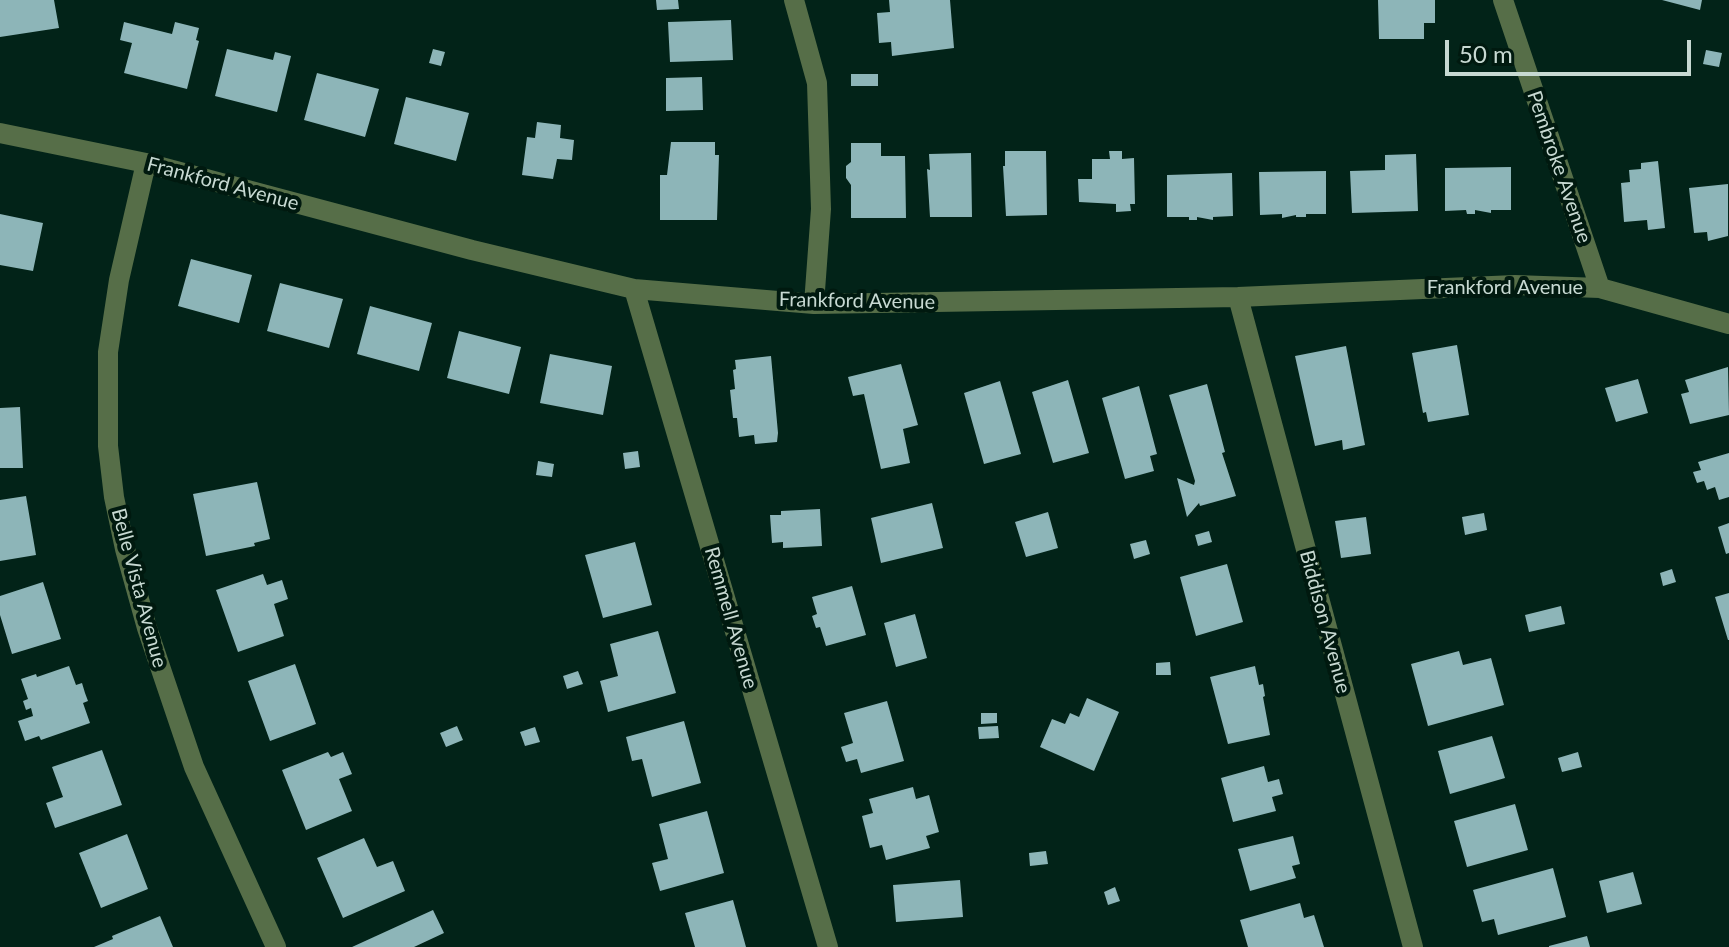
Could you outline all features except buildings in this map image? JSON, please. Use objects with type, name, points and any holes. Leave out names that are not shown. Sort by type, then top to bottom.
[{"type":"street","points":[[794,0],[817,83],[821,209],[814,304]]},
{"type":"street","name":"Pembroke Avenue","points":[[1503,0],[1600,288]]},
{"type":"street","name":"Frankford Avenue","points":[[0,133],[146,163],[472,250],[634,289],[814,304],[1238,297],[1515,285],[1600,288],[1729,324]]},
{"type":"street","name":"Belle Vista Avenue","points":[[146,163],[119,280],[108,352],[108,446],[114,497],[147,628],[194,767],[276,947]]},
{"type":"street","name":"Remmell Avenue","points":[[634,289],[828,947]]},
{"type":"street","name":"Biddison Avenue","points":[[1238,297],[1413,947]]}]
